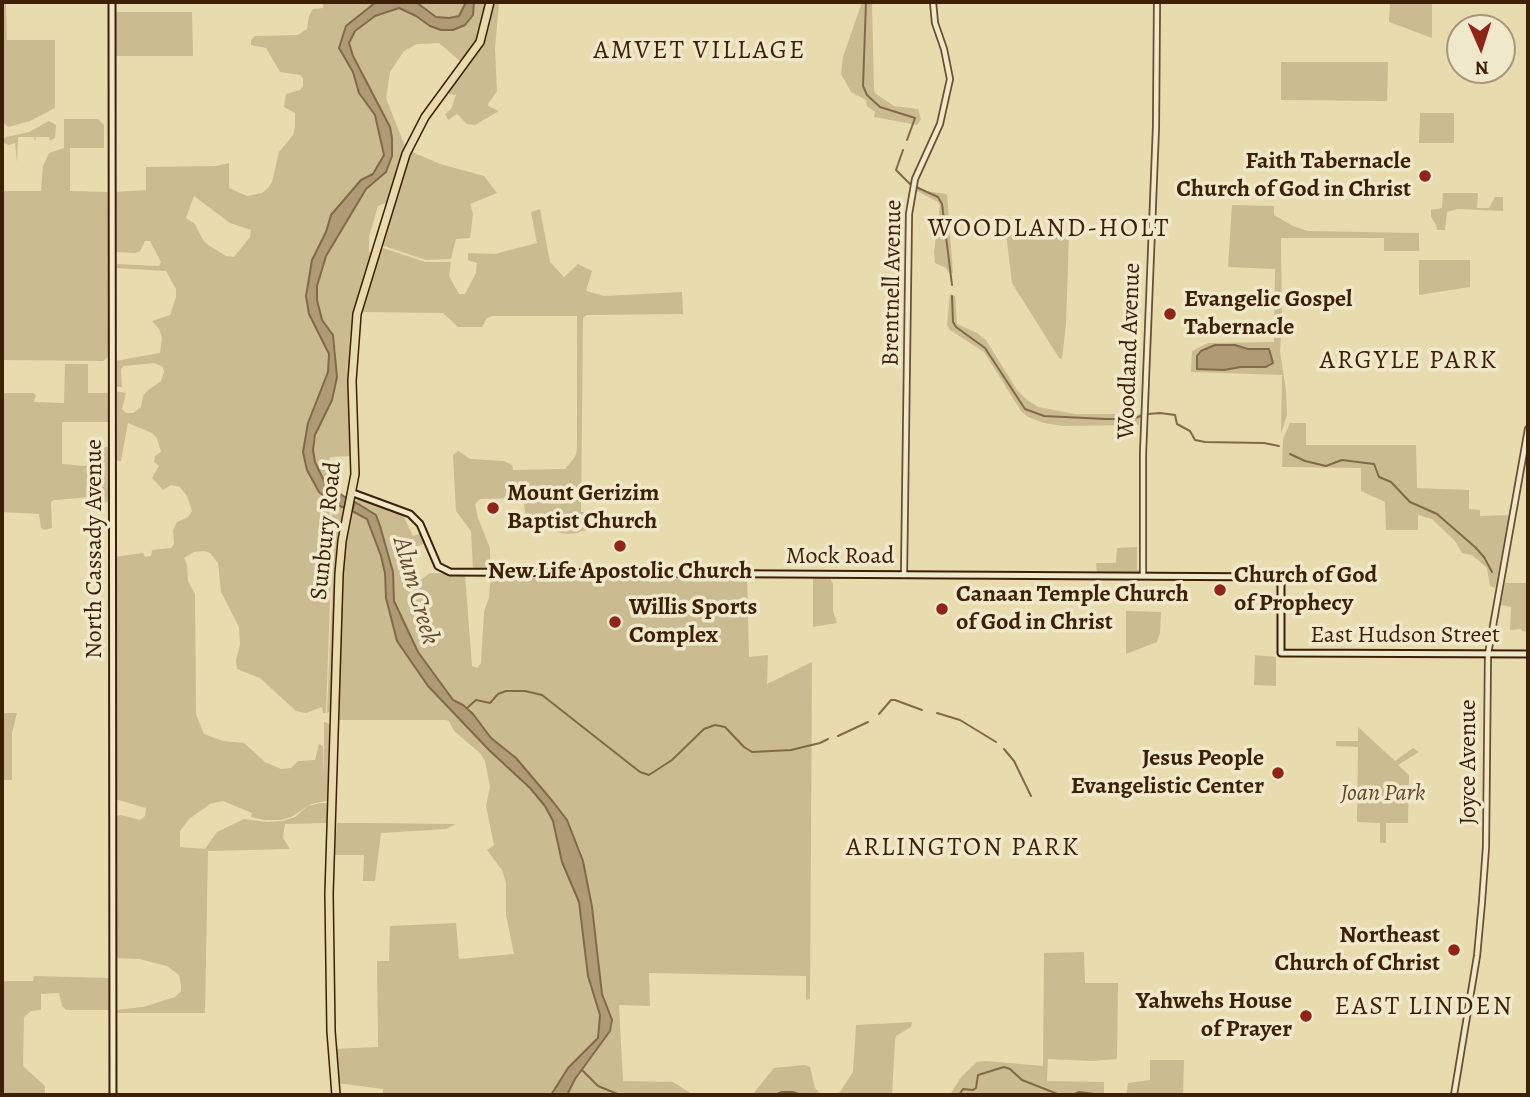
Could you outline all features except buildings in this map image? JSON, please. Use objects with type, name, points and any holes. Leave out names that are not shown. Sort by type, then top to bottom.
[{"type":"main road","name":"North Cassady Avenue","points":[[112,2],[113,1095]]},
{"type":"main road","name":"Sunbury Road","points":[[336,1095],[331,1031],[329,919],[339,574],[355,474],[352,368],[357,314],[406,155],[425,117],[480,43],[490,2]]},
{"type":"main road","name":"Mock Road","points":[[352,495],[411,514],[420,524],[438,566],[450,572],[1281,577],[1281,653]]},
{"type":"main road","name":"East Hudson Street","points":[[1281,653],[1528,654]]},
{"type":"street","name":"Brentnell Avenue","points":[[904,575],[909,214],[915,179],[940,124],[950,79],[935,23],[933,2]]},
{"type":"street","name":"Woodland Avenue","points":[[1143,576],[1144,420],[1156,127],[1157,2]]},
{"type":"street","name":"Joyce Avenue","points":[[1454,1095],[1478,956],[1486,847],[1488,654],[1528,429]]},
{"type":"green space","points":[[2,2],[6,2],[7,40],[55,40],[55,108],[30,121],[8,127],[2,121]]},
{"type":"green space","points":[[323,2],[376,2],[360,13],[343,57],[353,72],[359,93],[375,115],[384,155],[373,174],[361,180],[331,215],[312,260],[306,296],[314,326],[329,354],[328,372],[308,423],[303,452],[307,470],[319,491],[334,503],[329,511],[332,545],[326,713],[323,713],[322,707],[306,713],[296,711],[260,678],[237,669],[239,627],[221,592],[218,563],[210,553],[204,551],[194,552],[184,558],[188,581],[195,594],[196,714],[204,734],[223,741],[244,743],[265,762],[281,769],[291,768],[298,761],[315,760],[319,744],[323,746],[324,779],[326,722],[330,725],[330,800],[311,804],[281,820],[251,817],[252,813],[223,801],[210,804],[189,819],[180,831],[180,847],[205,849],[217,832],[244,819],[283,821],[295,817],[308,806],[320,803],[330,803],[329,823],[285,824],[283,838],[290,849],[208,851],[205,1013],[116,1013],[116,1010],[143,1007],[175,997],[181,991],[181,985],[179,975],[167,966],[139,959],[115,958],[115,816],[140,820],[145,816],[146,808],[115,799],[114,557],[143,553],[145,557],[151,556],[152,550],[171,548],[177,522],[188,517],[192,511],[187,496],[180,487],[171,485],[163,490],[152,478],[159,466],[154,462],[155,456],[161,452],[157,438],[152,433],[128,423],[121,461],[116,459],[115,391],[126,393],[122,409],[126,413],[133,413],[141,407],[147,391],[161,381],[164,372],[163,367],[154,363],[124,366],[121,369],[122,387],[116,387],[115,361],[160,353],[162,338],[152,321],[170,315],[176,289],[166,271],[117,268],[117,264],[159,266],[161,262],[150,241],[145,241],[140,251],[135,253],[114,252],[115,192],[146,190],[146,167],[216,166],[229,163],[229,188],[247,196],[262,193],[268,188],[279,152],[293,135],[295,127],[295,113],[284,107],[286,94],[300,90],[303,78],[300,75],[280,72],[266,48],[251,45],[251,40],[255,36],[298,35],[307,29],[313,9],[323,8]],"holes":[[[194,196],[230,223],[251,230],[250,237],[234,257],[226,256],[208,245],[195,224],[186,218]]]},
{"type":"green space","points":[[416,2],[466,2],[459,16],[449,18],[436,17]]},
{"type":"green space","points":[[474,2],[487,2],[478,40],[461,62],[439,43],[417,44],[404,51],[390,72],[386,98],[406,149],[388,202],[378,206],[369,237],[369,252],[373,253],[356,304],[353,456],[330,457],[329,486],[315,462],[313,450],[336,353],[333,335],[322,320],[317,286],[326,256],[366,189],[376,182],[392,156],[349,43],[355,31],[375,16],[399,7],[430,26],[453,30],[473,15]]},
{"type":"green space","points":[[493,2],[499,2],[495,48],[497,91],[488,106],[499,111],[475,125],[467,124],[457,114],[448,120],[445,114],[451,109],[456,95],[449,94],[449,89],[483,44]]},
{"type":"green space","points":[[862,2],[872,2],[874,91],[894,106],[918,109],[921,119],[917,125],[874,117],[875,112],[867,106],[866,100],[851,92],[841,74],[843,57]]},
{"type":"green space","points":[[1390,2],[1432,2],[1432,38],[1389,22]]},
{"type":"green space","points":[[115,12],[192,12],[193,56],[115,56]]},
{"type":"green space","points":[[1281,62],[1388,62],[1387,101],[1281,100]]},
{"type":"green space","points":[[1420,113],[1454,113],[1454,143],[1419,143]]},
{"type":"green space","points":[[64,119],[98,119],[104,125],[104,148],[70,148],[70,191],[108,192],[110,355],[103,361],[2,360],[2,191],[41,191],[43,166],[49,153],[64,148]]},
{"type":"green space","points":[[49,121],[56,125],[55,138],[50,141],[49,137],[36,137],[35,141],[34,137],[18,137],[17,162],[15,143],[4,143],[2,146],[6,137],[29,132]]},
{"type":"green space","points":[[410,151],[440,164],[484,176],[497,193],[470,204],[473,214],[470,238],[456,239],[451,259],[426,260],[381,245]]},
{"type":"green space","points":[[916,185],[926,191],[947,194],[953,273],[935,263],[940,206],[938,202],[915,190]]},
{"type":"green space","points":[[1443,193],[1478,193],[1477,208],[1489,208],[1495,197],[1503,197],[1503,211],[1458,209],[1447,212],[1445,230],[1437,230],[1431,210],[1442,208]]},
{"type":"green space","points":[[1232,205],[1274,206],[1274,215],[1308,231],[1419,233],[1419,251],[1384,251],[1384,238],[1281,238],[1280,351],[1287,415],[1281,434],[1282,375],[1191,372],[1192,351],[1208,343],[1274,342],[1275,269],[1228,267]],"holes":[[[1235,345],[1248,349],[1268,349],[1241,367],[1224,370]]]},
{"type":"green space","points":[[540,209],[550,262],[564,277],[578,264],[592,271],[586,291],[604,296],[682,292],[683,314],[587,315],[583,318],[581,512],[604,512],[613,517],[598,531],[567,534],[527,526],[524,504],[516,498],[480,499],[475,504],[490,548],[490,570],[473,569],[471,531],[456,511],[453,455],[458,451],[470,459],[504,461],[512,465],[513,470],[565,469],[577,450],[577,316],[492,316],[487,318],[482,327],[458,327],[443,313],[360,312],[378,250],[383,248],[425,262],[451,262],[449,276],[459,294],[465,294],[476,273],[477,263],[468,260],[468,253],[495,254],[537,243],[531,212]]},
{"type":"green space","points":[[1006,234],[1069,235],[1062,359],[1012,283]]},
{"type":"green space","points":[[1419,260],[1470,260],[1470,287],[1419,295]]},
{"type":"green space","points":[[950,294],[955,296],[957,324],[986,340],[1017,390],[1026,399],[1038,407],[1075,414],[1140,414],[1139,425],[1062,426],[1028,417],[1021,411],[984,352],[950,330],[947,325]]},
{"type":"green space","points":[[65,364],[88,364],[88,393],[110,393],[110,422],[62,422],[62,464],[84,466],[99,462],[105,447],[109,447],[110,501],[104,503],[92,497],[54,500],[51,502],[52,528],[44,530],[41,528],[39,514],[2,512],[2,378],[3,393],[33,393],[36,395],[34,402],[64,403]]},
{"type":"green space","points":[[1290,423],[1306,423],[1306,445],[1416,445],[1417,488],[1469,490],[1469,509],[1480,510],[1480,516],[1510,515],[1495,588],[1490,586],[1487,568],[1472,555],[1462,553],[1455,541],[1432,519],[1418,515],[1418,530],[1386,530],[1385,502],[1361,491],[1361,468],[1282,467],[1283,439]]},
{"type":"green space","points":[[358,499],[401,511],[413,536],[422,533],[427,542],[414,548],[408,572],[411,581],[419,581],[430,573],[465,574],[472,666],[477,668],[481,663],[484,612],[489,597],[491,575],[747,576],[749,657],[768,655],[767,684],[812,662],[810,999],[806,1000],[806,976],[649,973],[650,1006],[619,1005],[623,1081],[673,1082],[694,1095],[567,1095],[575,1079],[610,1031],[612,1020],[602,994],[598,951],[583,861],[567,820],[554,803],[516,758],[491,738],[473,714],[453,700],[418,652],[394,601],[393,572],[385,542],[355,502]]},
{"type":"green space","points":[[336,504],[347,509],[331,711],[327,713],[334,548],[332,514]]},
{"type":"green space","points":[[352,511],[367,519],[372,529],[385,573],[386,598],[397,641],[437,695],[489,750],[530,788],[553,821],[562,862],[579,902],[588,976],[600,1015],[600,1029],[598,1038],[568,1068],[551,1095],[383,1095],[383,1089],[337,1083],[334,1049],[378,1047],[377,961],[389,961],[390,926],[456,923],[459,959],[514,954],[506,915],[506,883],[502,870],[487,850],[494,845],[486,806],[490,787],[485,761],[480,753],[454,731],[446,720],[336,720],[343,546]]},
{"type":"green space","points":[[1137,547],[1137,569],[1140,571],[1137,573],[1097,573],[1096,563],[1116,563],[1117,548]]},
{"type":"green space","points":[[813,576],[829,576],[833,584],[833,611],[837,623],[813,627]]},
{"type":"green space","points":[[1505,583],[1528,583],[1528,632],[1521,629],[1510,630],[1511,607],[1501,605]]},
{"type":"green space","points":[[1126,611],[1161,612],[1157,642],[1126,654]]},
{"type":"green space","points":[[1255,655],[1276,657],[1276,686],[1254,685]]},
{"type":"green space","points":[[2,713],[17,713],[12,732],[12,780],[2,780]]},
{"type":"green space","name":"Joan Park","points":[[1358,727],[1395,761],[1413,748],[1419,752],[1398,765],[1409,775],[1408,823],[1386,823],[1386,843],[1380,843],[1380,823],[1357,822],[1358,747],[1336,746],[1336,741],[1358,741]]},
{"type":"green space","points":[[337,823],[456,824],[446,829],[381,833],[375,881],[363,881],[364,855],[334,855]]},
{"type":"green space","points":[[1084,952],[1085,983],[1118,983],[1117,1059],[1048,1059],[1047,1081],[1104,1082],[1104,1095],[950,1095],[961,1077],[977,1062],[1043,1066],[1044,953]]},
{"type":"green space","points":[[34,976],[112,978],[112,1010],[66,1010],[62,1006],[59,993],[41,994],[41,1010],[31,1011],[24,1017],[23,1066],[45,1086],[45,1095],[2,1095],[2,981],[33,981]]},
{"type":"green space","points":[[912,1022],[911,1027],[896,1036],[892,1095],[829,1095],[840,1092],[853,1072],[856,1025]]},
{"type":"green space","points":[[1150,1060],[1184,1060],[1183,1095],[1126,1095],[1128,1083],[1150,1080]]},
{"type":"green space","points":[[805,1065],[810,1067],[815,1088],[827,1095],[752,1095],[774,1068]]},
{"type":"shaded area","points":[[376,2],[416,2],[436,17],[449,18],[459,16],[466,2],[474,2],[473,15],[465,25],[453,30],[430,26],[399,8],[375,16],[355,31],[349,43],[353,56],[390,127],[392,156],[386,172],[366,189],[326,256],[317,286],[322,320],[333,335],[337,377],[332,400],[315,435],[313,450],[315,462],[325,483],[349,500],[347,509],[331,502],[319,492],[307,470],[303,452],[308,423],[328,372],[329,354],[309,314],[306,296],[312,260],[331,215],[361,180],[373,174],[384,155],[375,115],[359,93],[353,72],[339,48],[346,26]]},
{"type":"shaded area","points":[[1215,345],[1269,349],[1273,363],[1266,367],[1197,369],[1197,356],[1201,351]]},
{"type":"shaded area","points":[[355,502],[376,515],[393,572],[394,601],[418,652],[453,700],[473,714],[491,738],[516,758],[554,803],[567,820],[583,861],[592,907],[602,994],[612,1020],[610,1031],[575,1079],[567,1095],[551,1095],[568,1068],[598,1038],[600,1015],[588,976],[579,902],[562,862],[553,821],[530,788],[489,750],[428,686],[397,641],[386,598],[381,556],[367,519],[352,511]]},
{"type":"waterway","points":[[866,2],[863,86],[867,95],[880,107],[915,118],[907,140]]},
{"type":"waterway","points":[[903,150],[896,170],[910,184]]},
{"type":"waterway","points":[[916,187],[938,197],[942,204],[952,285]]},
{"type":"waterway","points":[[952,296],[953,322],[956,327],[985,348],[1025,409],[1044,416],[1106,419],[1132,419],[1141,416]]},
{"type":"waterway","points":[[1148,414],[1175,415],[1177,424],[1190,431],[1195,440],[1279,446]]},
{"type":"waterway","points":[[1290,454],[1326,466],[1342,460],[1374,464],[1379,477],[1391,482],[1410,502],[1437,514],[1475,547],[1492,572]]},
{"type":"waterway","points":[[467,708],[476,700],[490,703],[498,694],[506,691],[542,695],[640,772],[649,775],[672,760],[704,729],[715,725],[725,727],[752,752],[791,750],[828,739]]},
{"type":"waterway","points":[[879,714],[891,700],[922,710]]},
{"type":"waterway","points":[[937,713],[960,720],[996,742]]},
{"type":"waterway","points":[[838,736],[868,722]]},
{"type":"waterway","points":[[1004,749],[1014,761],[1031,796]]},
{"type":"waterway","points":[[959,1095],[963,1089],[976,1088],[978,1075],[1004,1067],[1022,1080],[1060,1095]]},
{"type":"waterway","points":[[582,1070],[598,1086],[620,1095]]},
{"type":"waterway","points":[[774,1095],[782,1092],[801,1095]]},
{"type":"waterway","points":[[1072,1095],[1079,1092],[1095,1094]]},
{"type":"place","name":"Faith Tabernacle Church of God in Christ","points":[[1425,176]]},
{"type":"place","name":"Evangelic Gospel Tabernacle","points":[[1170,314]]},
{"type":"place","name":"Mount Gerizim Baptist Church","points":[[493,508]]},
{"type":"place","name":"New Life Apostolic Church","points":[[620,546]]},
{"type":"place","name":"Church of God of Prophecy","points":[[1220,590]]},
{"type":"place","name":"Canaan Temple Church of God in Christ","points":[[942,609]]},
{"type":"place","name":"Willis Sports Complex","points":[[615,622]]},
{"type":"place","name":"Jesus People Evangelistic Center","points":[[1278,773]]},
{"type":"place","name":"Northeast Church of Christ","points":[[1454,950]]},
{"type":"place","name":"Yahwehs House of Prayer","points":[[1306,1016]]},
{"type":"district","name":"AMVET VILLAGE","points":[[700,52]]},
{"type":"district","name":"WOODLAND-HOLT","points":[[1049,230]]},
{"type":"district","name":"ARGYLE PARK","points":[[1409,362]]},
{"type":"district","name":"ARLINGTON PARK","points":[[963,849]]},
{"type":"district","name":"EAST LINDEN","points":[[1424,1008]]},
{"type":"water label","name":"Alum Creek","points":[[415,591]]}]
